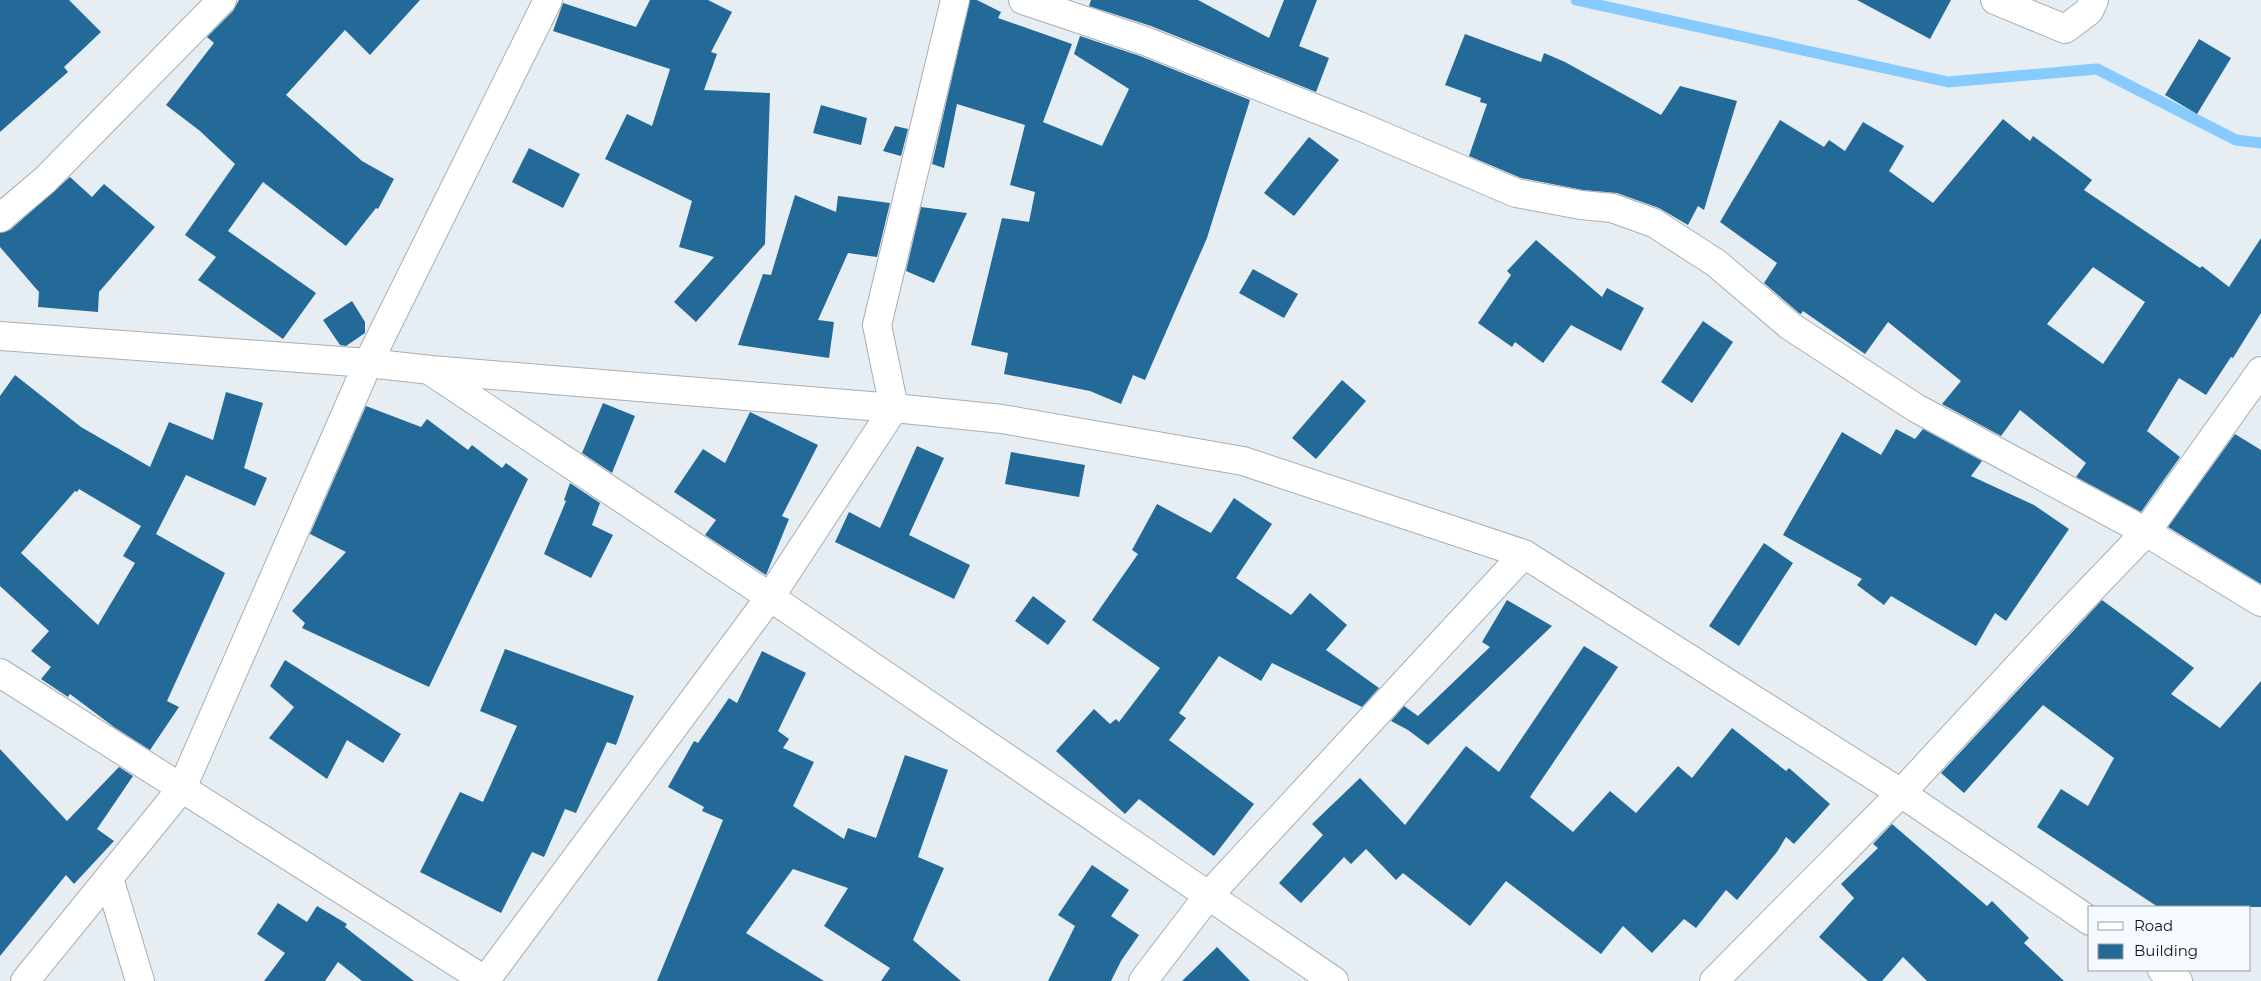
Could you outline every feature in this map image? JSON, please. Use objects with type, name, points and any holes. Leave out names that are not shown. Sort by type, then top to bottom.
[{"type":"street","points":[[0,218],[45,180],[222,0]]},
{"type":"street","points":[[25,981],[182,788],[368,363],[548,0]]},
{"type":"street","points":[[0,673],[486,981],[770,597],[894,408],[877,325],[955,0]]},
{"type":"street","points":[[1023,0],[1154,44],[1359,126],[1516,193],[1580,205],[1612,208],[1654,223],[1716,262],[1790,326],[1916,408],[2146,532],[2261,602]]},
{"type":"street","points":[[1994,0],[2065,29],[2089,10],[2094,0]]},
{"type":"street","points":[[0,336],[368,363],[430,370],[894,408],[1002,419],[1243,461],[1524,554],[1901,793],[2088,920]]},
{"type":"street","points":[[430,370],[770,597],[1334,981]]},
{"type":"street","points":[[1714,981],[1901,793],[2050,632],[2146,532],[2261,372]]},
{"type":"street","points":[[1143,981],[1208,896],[1524,554]]},
{"type":"street","points":[[109,878],[140,981]]},
{"type":"street","points":[[2163,971],[2178,981]]},
{"type":"building","points":[[0,0],[69,0],[101,32],[64,67],[68,72],[0,132]]},
{"type":"building","points":[[239,0],[420,0],[370,55],[345,30],[286,95],[362,161],[394,179],[378,209],[376,208],[346,246],[263,182],[228,231],[316,293],[283,339],[198,280],[216,257],[185,235],[235,164],[200,131],[166,105],[214,43],[207,37],[233,11]]},
{"type":"building","points":[[650,0],[708,0],[732,12],[711,52],[717,54],[704,90],[770,93],[765,244],[696,322],[674,302],[714,257],[679,247],[692,201],[605,159],[627,114],[652,126],[670,69],[553,31],[563,3],[636,27]]},
{"type":"building","points":[[970,0],[977,0],[1001,12],[998,18],[1072,44],[1043,122],[1102,146],[1129,89],[1074,54],[1080,36],[1140,56],[1250,100],[1207,238],[1145,380],[1133,375],[1121,404],[1090,391],[1004,374],[1008,353],[971,345],[1002,218],[1029,222],[1035,192],[1010,185],[1025,125],[957,104],[944,168],[932,164]]},
{"type":"building","points":[[1091,0],[1198,0],[1269,38],[1284,0],[1317,0],[1299,46],[1329,58],[1316,92],[1151,26],[1089,6]]},
{"type":"building","points":[[1857,0],[1951,0],[1930,39]]},
{"type":"building","points":[[1465,34],[1541,62],[1544,53],[1565,62],[1661,115],[1680,86],[1737,101],[1704,210],[1698,206],[1688,225],[1659,208],[1617,193],[1583,190],[1521,178],[1469,156],[1487,104],[1480,102],[1481,98],[1445,85]]},
{"type":"building","points":[[2199,39],[2231,58],[2197,114],[2165,95]]},
{"type":"building","points":[[821,105],[867,118],[861,145],[813,133]]},
{"type":"building","points":[[2003,119],[2030,141],[2033,136],[2092,180],[2084,190],[2200,268],[2202,266],[2229,287],[2261,238],[2261,313],[2233,358],[2231,357],[2206,395],[2179,378],[2147,431],[2180,457],[2141,512],[2076,477],[2086,463],[2020,410],[2001,436],[1942,404],[1961,381],[1888,322],[1865,354],[1803,311],[1801,314],[1799,313],[1764,283],[1777,263],[1720,222],[1780,120],[1824,147],[1829,140],[1845,151],[1863,122],[1904,146],[1889,171],[1933,203]],"holes":[[[2093,267],[2145,302],[2103,364],[2047,324]]]},
{"type":"building","points":[[895,126],[908,129],[901,156],[883,151]]},
{"type":"building","points":[[1309,137],[1339,160],[1294,216],[1264,193]]},
{"type":"building","points":[[529,148],[580,174],[563,208],[512,182]]},
{"type":"building","points":[[70,177],[92,197],[104,184],[155,227],[99,292],[98,312],[38,307],[39,292],[0,247],[0,233],[10,230]]},
{"type":"building","points":[[795,195],[836,212],[838,196],[890,203],[877,257],[848,253],[818,320],[834,322],[829,358],[738,345],[763,274],[771,275]]},
{"type":"building","points":[[921,207],[967,213],[934,283],[906,271]]},
{"type":"building","points":[[1536,240],[1602,297],[1607,288],[1644,308],[1621,351],[1571,325],[1543,363],[1515,342],[1512,347],[1478,323],[1511,275],[1507,271]]},
{"type":"building","points":[[1253,269],[1298,294],[1284,318],[1239,293]]},
{"type":"building","points":[[352,301],[365,322],[365,333],[346,346],[340,345],[323,320]]},
{"type":"building","points":[[1703,321],[1733,342],[1692,403],[1661,382]]},
{"type":"building","points":[[15,375],[81,427],[150,467],[169,422],[213,440],[226,392],[263,403],[244,468],[267,478],[255,506],[186,475],[156,534],[225,573],[167,701],[179,707],[150,750],[114,727],[70,694],[68,697],[41,679],[51,667],[31,651],[49,631],[0,586],[0,396]],"holes":[[[79,489],[141,526],[123,556],[135,563],[98,625],[21,553],[75,491],[77,492]]]},
{"type":"building","points":[[1342,380],[1366,401],[1316,459],[1292,438]]},
{"type":"building","points":[[603,403],[635,416],[612,473],[582,453]]},
{"type":"building","points":[[366,406],[421,427],[427,419],[468,450],[472,445],[502,468],[506,463],[528,479],[429,687],[302,628],[305,623],[292,611],[346,552],[310,534]]},
{"type":"building","points":[[750,412],[818,445],[782,516],[789,519],[766,575],[705,535],[716,520],[674,492],[703,449],[725,463]]},
{"type":"building","points":[[1896,429],[1915,439],[1923,429],[1982,461],[1971,476],[2034,505],[2069,529],[2006,621],[1995,613],[1976,646],[1891,596],[1884,605],[1857,585],[1862,579],[1783,535],[1842,432],[1881,455]]},
{"type":"building","points":[[2235,434],[2261,450],[2261,584],[2168,527]]},
{"type":"building","points":[[917,446],[944,458],[909,535],[970,565],[954,599],[835,542],[849,512],[880,528]]},
{"type":"building","points":[[1011,452],[1085,465],[1079,497],[1005,484]]},
{"type":"building","points":[[570,483],[600,503],[592,525],[613,535],[591,578],[544,554],[566,501],[564,500]]},
{"type":"building","points":[[1234,498],[1272,524],[1236,578],[1291,615],[1310,593],[1347,625],[1326,650],[1379,688],[1362,707],[1272,663],[1261,681],[1219,656],[1179,713],[1186,718],[1169,740],[1254,804],[1214,856],[1139,799],[1125,814],[1056,751],[1094,709],[1110,724],[1116,719],[1119,722],[1160,668],[1092,620],[1138,554],[1132,550],[1157,504],[1211,533]]},
{"type":"building","points":[[1764,543],[1793,563],[1739,646],[1709,626]]},
{"type":"building","points":[[1033,596],[1066,621],[1048,645],[1015,621]]},
{"type":"building","points":[[1507,600],[1552,626],[1428,745],[1408,730],[1391,721],[1404,706],[1418,716],[1490,647],[1482,642]]},
{"type":"building","points":[[2102,600],[2194,668],[2171,694],[2220,728],[2261,681],[2261,907],[2156,906],[2037,827],[2061,789],[2088,806],[2114,758],[2043,705],[1964,793],[1941,773]]},
{"type":"building","points":[[1584,646],[1618,667],[1530,797],[1573,832],[1610,791],[1636,813],[1678,766],[1692,778],[1732,728],[1786,771],[1789,768],[1830,804],[1794,844],[1786,837],[1777,852],[1737,900],[1726,890],[1696,928],[1684,919],[1652,953],[1623,926],[1601,954],[1506,881],[1470,926],[1403,873],[1396,880],[1366,849],[1351,864],[1344,857],[1301,903],[1279,883],[1323,835],[1312,824],[1360,778],[1405,825],[1466,746],[1499,772]]},
{"type":"building","points":[[505,649],[634,696],[616,745],[607,742],[576,813],[565,809],[544,857],[532,852],[501,913],[420,872],[460,792],[483,802],[517,726],[480,711]]},
{"type":"building","points":[[762,651],[806,673],[778,731],[789,739],[783,748],[814,762],[793,806],[844,839],[848,828],[876,838],[905,755],[948,770],[918,857],[944,868],[913,940],[961,981],[881,981],[890,968],[824,926],[848,888],[793,869],[746,933],[824,981],[657,981],[723,820],[702,811],[704,807],[668,787],[694,741],[698,743],[729,698],[737,703]]},
{"type":"building","points":[[285,660],[401,734],[383,763],[347,740],[327,779],[269,738],[294,707],[270,686]]},
{"type":"building","points":[[0,749],[67,821],[119,767],[133,776],[97,829],[114,841],[74,884],[66,875],[0,956]]},
{"type":"building","points":[[1892,824],[1987,906],[1992,901],[2029,938],[2024,943],[2064,981],[1927,981],[1903,957],[1882,981],[1868,981],[1819,937],[1854,898],[1841,884],[1878,848],[1873,844]]},
{"type":"building","points":[[1092,865],[1129,890],[1111,916],[1139,935],[1121,961],[1111,981],[1048,981],[1075,926],[1058,915]]},
{"type":"building","points":[[278,903],[307,922],[317,906],[347,924],[345,927],[414,981],[362,981],[338,962],[325,981],[264,981],[285,953],[257,934]]},
{"type":"building","points":[[1217,947],[1250,981],[1182,981]]},
{"type":"waterway","points":[[1576,0],[1948,82],[2097,69],[2236,140],[2261,143]]}]
